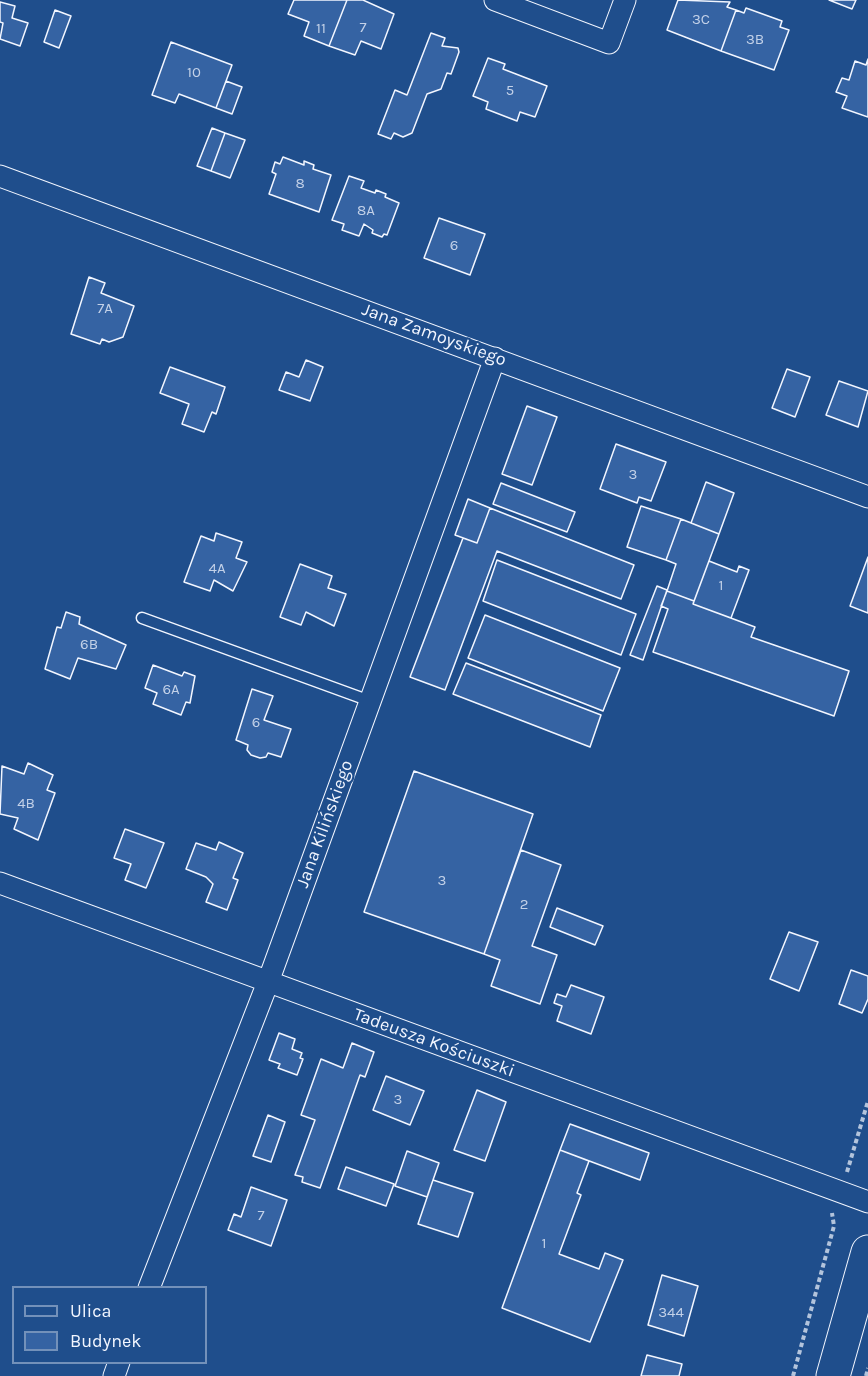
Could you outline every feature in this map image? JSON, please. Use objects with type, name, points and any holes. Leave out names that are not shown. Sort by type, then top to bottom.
[{"type":"main road","points":[[833,1376],[868,1252]]},
{"type":"street","points":[[495,0],[609,42],[625,0]]},
{"type":"street","name":"Jana Zamoyskiego","points":[[0,176],[868,497]]},
{"type":"street","name":"Jana Kilińskiego","points":[[148,1286],[268,982],[495,358]]},
{"type":"street","name":"Tadeusza Kościuszki","points":[[0,883],[825,1189],[868,1202]]},
{"type":"lane","points":[[142,618],[370,701]]},
{"type":"path","points":[[793,1376],[834,1226],[833,1214],[821,1208],[828,1176],[844,1179],[868,1101]]},
{"type":"path","points":[[866,1376],[868,1368]]},
{"type":"building","points":[[294,0],[347,0],[329,46],[304,36],[309,22],[288,14]]},
{"type":"building","points":[[347,0],[363,0],[394,14],[381,49],[361,41],[355,55],[329,46]]},
{"type":"building","points":[[678,0],[730,2],[727,7],[736,10],[721,51],[667,30]]},
{"type":"building","points":[[829,0],[856,0],[852,9]]},
{"type":"building","points":[[0,2],[15,6],[12,18],[28,23],[20,46],[0,39],[3,23],[0,22]]},
{"type":"building","points":[[746,8],[782,21],[780,27],[789,30],[774,70],[721,51],[736,10],[744,13]]},
{"type":"building","points":[[55,10],[71,16],[59,48],[44,42]]},
{"type":"building","points":[[431,33],[445,38],[442,46],[458,48],[459,52],[451,74],[447,73],[441,89],[427,94],[412,133],[403,137],[394,133],[391,139],[378,134],[395,90],[407,95]]},
{"type":"building","points":[[171,42],[232,65],[216,108],[179,94],[175,103],[152,95]]},
{"type":"building","points":[[488,58],[505,64],[503,69],[547,86],[535,117],[520,112],[517,121],[486,109],[488,102],[473,96]]},
{"type":"building","points":[[868,59],[868,117],[842,108],[847,96],[836,92],[842,78],[849,80],[855,61],[866,65]]},
{"type":"building","points":[[226,81],[242,87],[232,114],[216,108]]},
{"type":"building","points":[[212,128],[225,133],[211,171],[197,166]]},
{"type":"building","points":[[225,133],[245,140],[230,178],[211,171]]},
{"type":"building","points":[[283,157],[304,165],[304,161],[314,165],[313,169],[331,175],[319,212],[269,194],[276,174],[272,172],[275,162],[280,164]]},
{"type":"building","points":[[349,176],[364,181],[361,188],[375,193],[376,190],[399,203],[387,235],[384,234],[382,237],[372,233],[373,230],[364,224],[359,236],[342,230],[344,224],[332,220]]},
{"type":"building","points":[[439,218],[485,234],[470,275],[424,258]]},
{"type":"building","points":[[89,277],[105,283],[101,293],[134,306],[123,337],[109,342],[102,339],[100,344],[71,334]]},
{"type":"building","points":[[306,360],[323,367],[310,401],[279,390],[286,372],[299,377]]},
{"type":"building","points":[[170,367],[225,387],[216,414],[212,412],[204,432],[182,424],[189,404],[160,393]]},
{"type":"building","points":[[787,369],[810,377],[795,417],[772,408]]},
{"type":"building","points":[[839,381],[868,391],[858,427],[826,415]]},
{"type":"building","points":[[527,406],[557,417],[532,485],[502,474]]},
{"type":"building","points":[[616,444],[666,462],[651,501],[639,497],[637,503],[600,489]]},
{"type":"building","points":[[706,482],[734,493],[719,534],[691,523]]},
{"type":"building","points":[[501,483],[575,512],[567,532],[493,504]]},
{"type":"building","points":[[468,499],[490,508],[477,543],[455,535]]},
{"type":"building","points":[[641,506],[681,519],[666,560],[627,547]]},
{"type":"building","points":[[490,508],[634,565],[621,599],[497,551],[445,690],[410,677],[463,538],[477,543]]},
{"type":"building","points":[[681,519],[719,534],[694,601],[667,591],[676,564],[666,560]]},
{"type":"building","points":[[216,533],[242,542],[236,558],[247,562],[233,591],[214,580],[210,591],[184,582],[201,536],[214,541]]},
{"type":"building","points":[[868,557],[868,613],[850,606]]},
{"type":"building","points":[[497,560],[636,614],[621,655],[483,601]]},
{"type":"building","points":[[709,561],[737,572],[739,566],[749,570],[731,618],[693,604]]},
{"type":"building","points":[[300,564],[332,576],[328,588],[346,594],[334,626],[306,612],[301,625],[280,617]]},
{"type":"building","points":[[657,586],[667,590],[643,660],[630,655]]},
{"type":"building","points":[[667,591],[694,601],[693,604],[755,627],[751,637],[849,671],[834,716],[653,652],[668,609],[661,606]]},
{"type":"building","points":[[66,612],[80,617],[79,624],[126,645],[116,669],[78,658],[70,679],[45,669],[57,627],[61,628]]},
{"type":"building","points":[[485,615],[620,668],[603,711],[468,658]]},
{"type":"building","points":[[466,663],[601,715],[590,747],[453,694]]},
{"type":"building","points":[[153,665],[182,676],[184,672],[195,676],[190,703],[186,702],[181,715],[153,704],[157,693],[145,688]]},
{"type":"building","points":[[252,689],[273,696],[264,720],[291,729],[281,757],[268,753],[266,757],[260,758],[251,755],[247,750],[248,745],[236,740]]},
{"type":"building","points":[[28,763],[53,775],[47,790],[55,793],[38,840],[14,829],[18,818],[0,814],[2,766],[24,774]]},
{"type":"building","points":[[414,771],[533,814],[484,954],[364,912]]},
{"type":"building","points":[[125,829],[164,843],[146,888],[125,880],[131,864],[114,858]]},
{"type":"building","points":[[219,842],[243,853],[233,878],[238,880],[227,910],[206,902],[213,884],[206,877],[186,869],[196,843],[216,850]]},
{"type":"building","points":[[521,850],[561,865],[532,946],[557,955],[540,1004],[491,986],[500,960],[484,954]]},
{"type":"building","points":[[557,908],[603,926],[595,945],[550,927]]},
{"type":"building","points":[[789,932],[818,942],[799,991],[770,979]]},
{"type":"building","points":[[851,970],[868,976],[868,999],[862,1013],[839,1004]]},
{"type":"building","points":[[571,985],[604,997],[591,1034],[557,1021],[562,1006],[554,1003],[557,994],[566,997]]},
{"type":"building","points":[[279,1033],[295,1039],[292,1049],[302,1053],[300,1058],[303,1059],[297,1075],[278,1068],[280,1064],[269,1060]]},
{"type":"building","points":[[352,1043],[374,1052],[365,1077],[360,1075],[320,1188],[302,1182],[303,1177],[295,1175],[315,1120],[301,1115],[321,1059],[343,1068]]},
{"type":"building","points":[[386,1076],[424,1091],[410,1125],[373,1110]]},
{"type":"building","points":[[477,1090],[506,1102],[485,1161],[454,1150]]},
{"type":"building","points":[[268,1115],[285,1122],[271,1162],[253,1156]]},
{"type":"building","points":[[570,1124],[649,1153],[640,1180],[560,1150]]},
{"type":"building","points":[[560,1150],[589,1161],[577,1193],[581,1195],[559,1254],[599,1269],[605,1253],[623,1260],[590,1342],[502,1308]]},
{"type":"building","points":[[407,1151],[439,1163],[427,1197],[395,1186]]},
{"type":"building","points":[[346,1167],[394,1184],[386,1206],[338,1189]]},
{"type":"building","points":[[433,1180],[473,1193],[458,1237],[418,1224]]},
{"type":"building","points":[[251,1187],[287,1200],[271,1246],[228,1230],[234,1214],[241,1217]]},
{"type":"building","points":[[662,1275],[698,1286],[684,1336],[648,1325]]},
{"type":"building","points":[[647,1355],[682,1364],[679,1376],[641,1376]]}]
